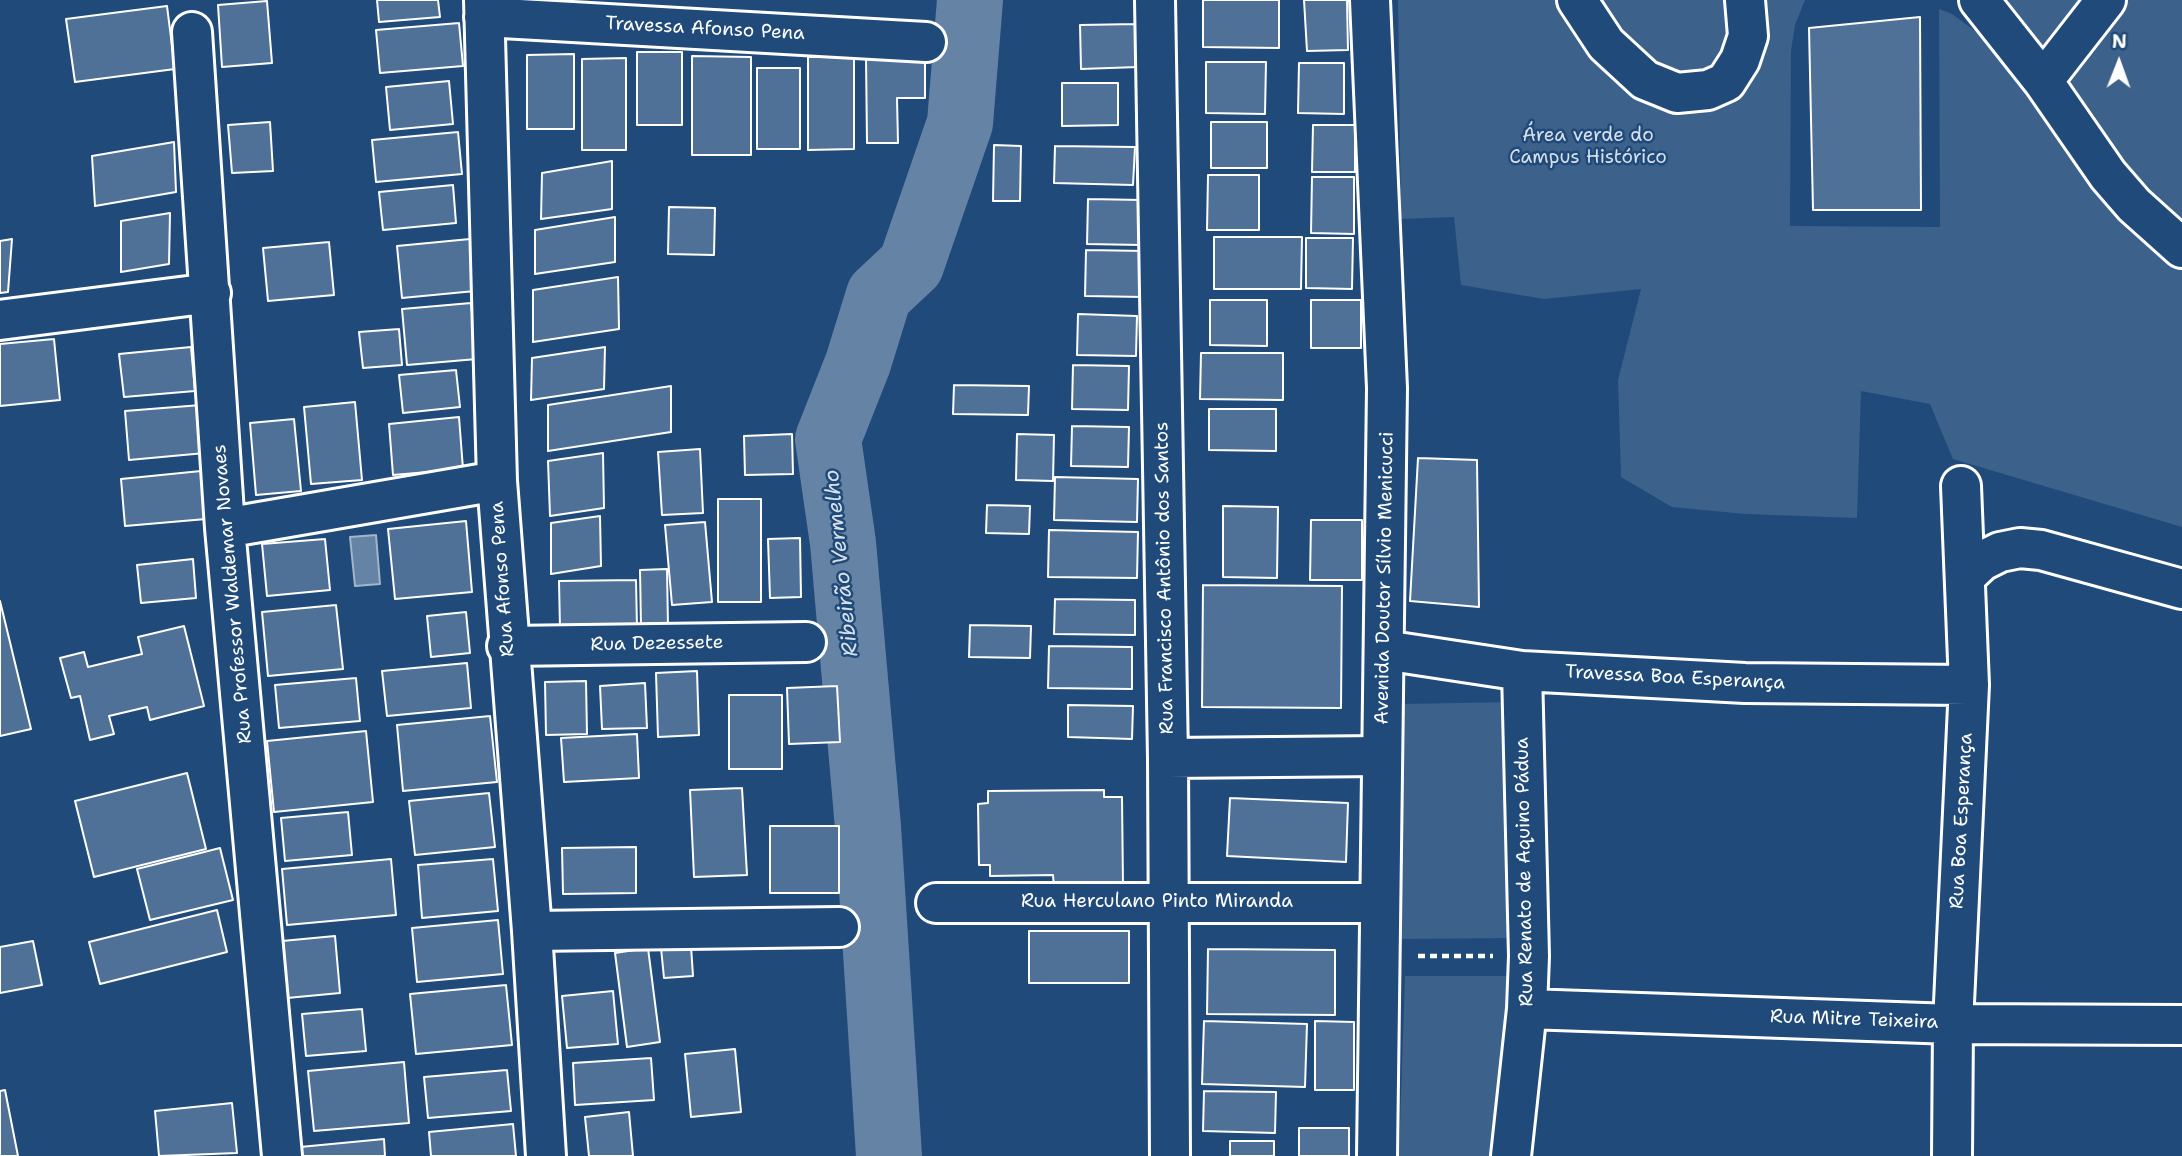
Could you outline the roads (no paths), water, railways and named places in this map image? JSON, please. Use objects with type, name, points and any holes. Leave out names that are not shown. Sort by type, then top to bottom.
[{"type":"street","name":"Rua Francisco Antônio dos Santos","points":[[1155,0],[1170,901],[1170,1156]]},
{"type":"street","name":"Avenida Doutor Sílvio Menicucci","points":[[1370,0],[1387,388],[1378,903],[1377,1156]]},
{"type":"street","points":[[1577,0],[1606,44],[1645,80],[1677,93],[1708,90],[1726,82],[1740,60],[1748,36],[1745,0]]},
{"type":"street","points":[[1979,0],[2043,81],[2108,175],[2134,205],[2182,248]]},
{"type":"street","points":[[2043,81],[2106,0]]},
{"type":"street","name":"Travessa Afonso Pena","points":[[484,8],[926,42]]},
{"type":"street","name":"Rua Afonso Pena","points":[[484,8],[496,481],[507,646],[532,931],[546,1156]]},
{"type":"street","name":"Rua Professor Waldemar Novaes","points":[[192,32],[225,528],[282,1156]]},
{"type":"street","points":[[0,320],[211,293]]},
{"type":"street","points":[[225,528],[496,481]]},
{"type":"street","name":"Rua Boa Esperança","points":[[1952,1156],[1953,1024],[1969,685],[1961,486]]},
{"type":"street","points":[[1965,577],[1991,556],[2020,548],[2041,550],[2182,589]]},
{"type":"street","name":"Rua Dezessete","points":[[507,646],[806,642]]},
{"type":"street","name":"Travessa Boa Esperança","points":[[1384,650],[1522,671],[1745,683],[1969,685]]},
{"type":"street","name":"Rua Renato de Aquino Pádua","points":[[1511,1156],[1527,1009],[1529,956],[1522,671]]},
{"type":"street","points":[[1168,758],[1382,756]]},
{"type":"street","name":"Rua Herculano Pinto Miranda","points":[[936,903],[1378,903]]},
{"type":"street","points":[[532,931],[839,927]]},
{"type":"street","name":"Rua Mitre Teixeira","points":[[1527,1009],[1953,1024],[2182,1025]]},
{"type":"waterway","name":"Ribeirão Vermelho","points":[[889,1156],[868,827],[843,543],[828,439],[858,363],[879,295],[911,265],[960,123],[970,0]]},
{"type":"park label","name":"Área verde do Campus Histórico","points":[[1588,147]]}]
